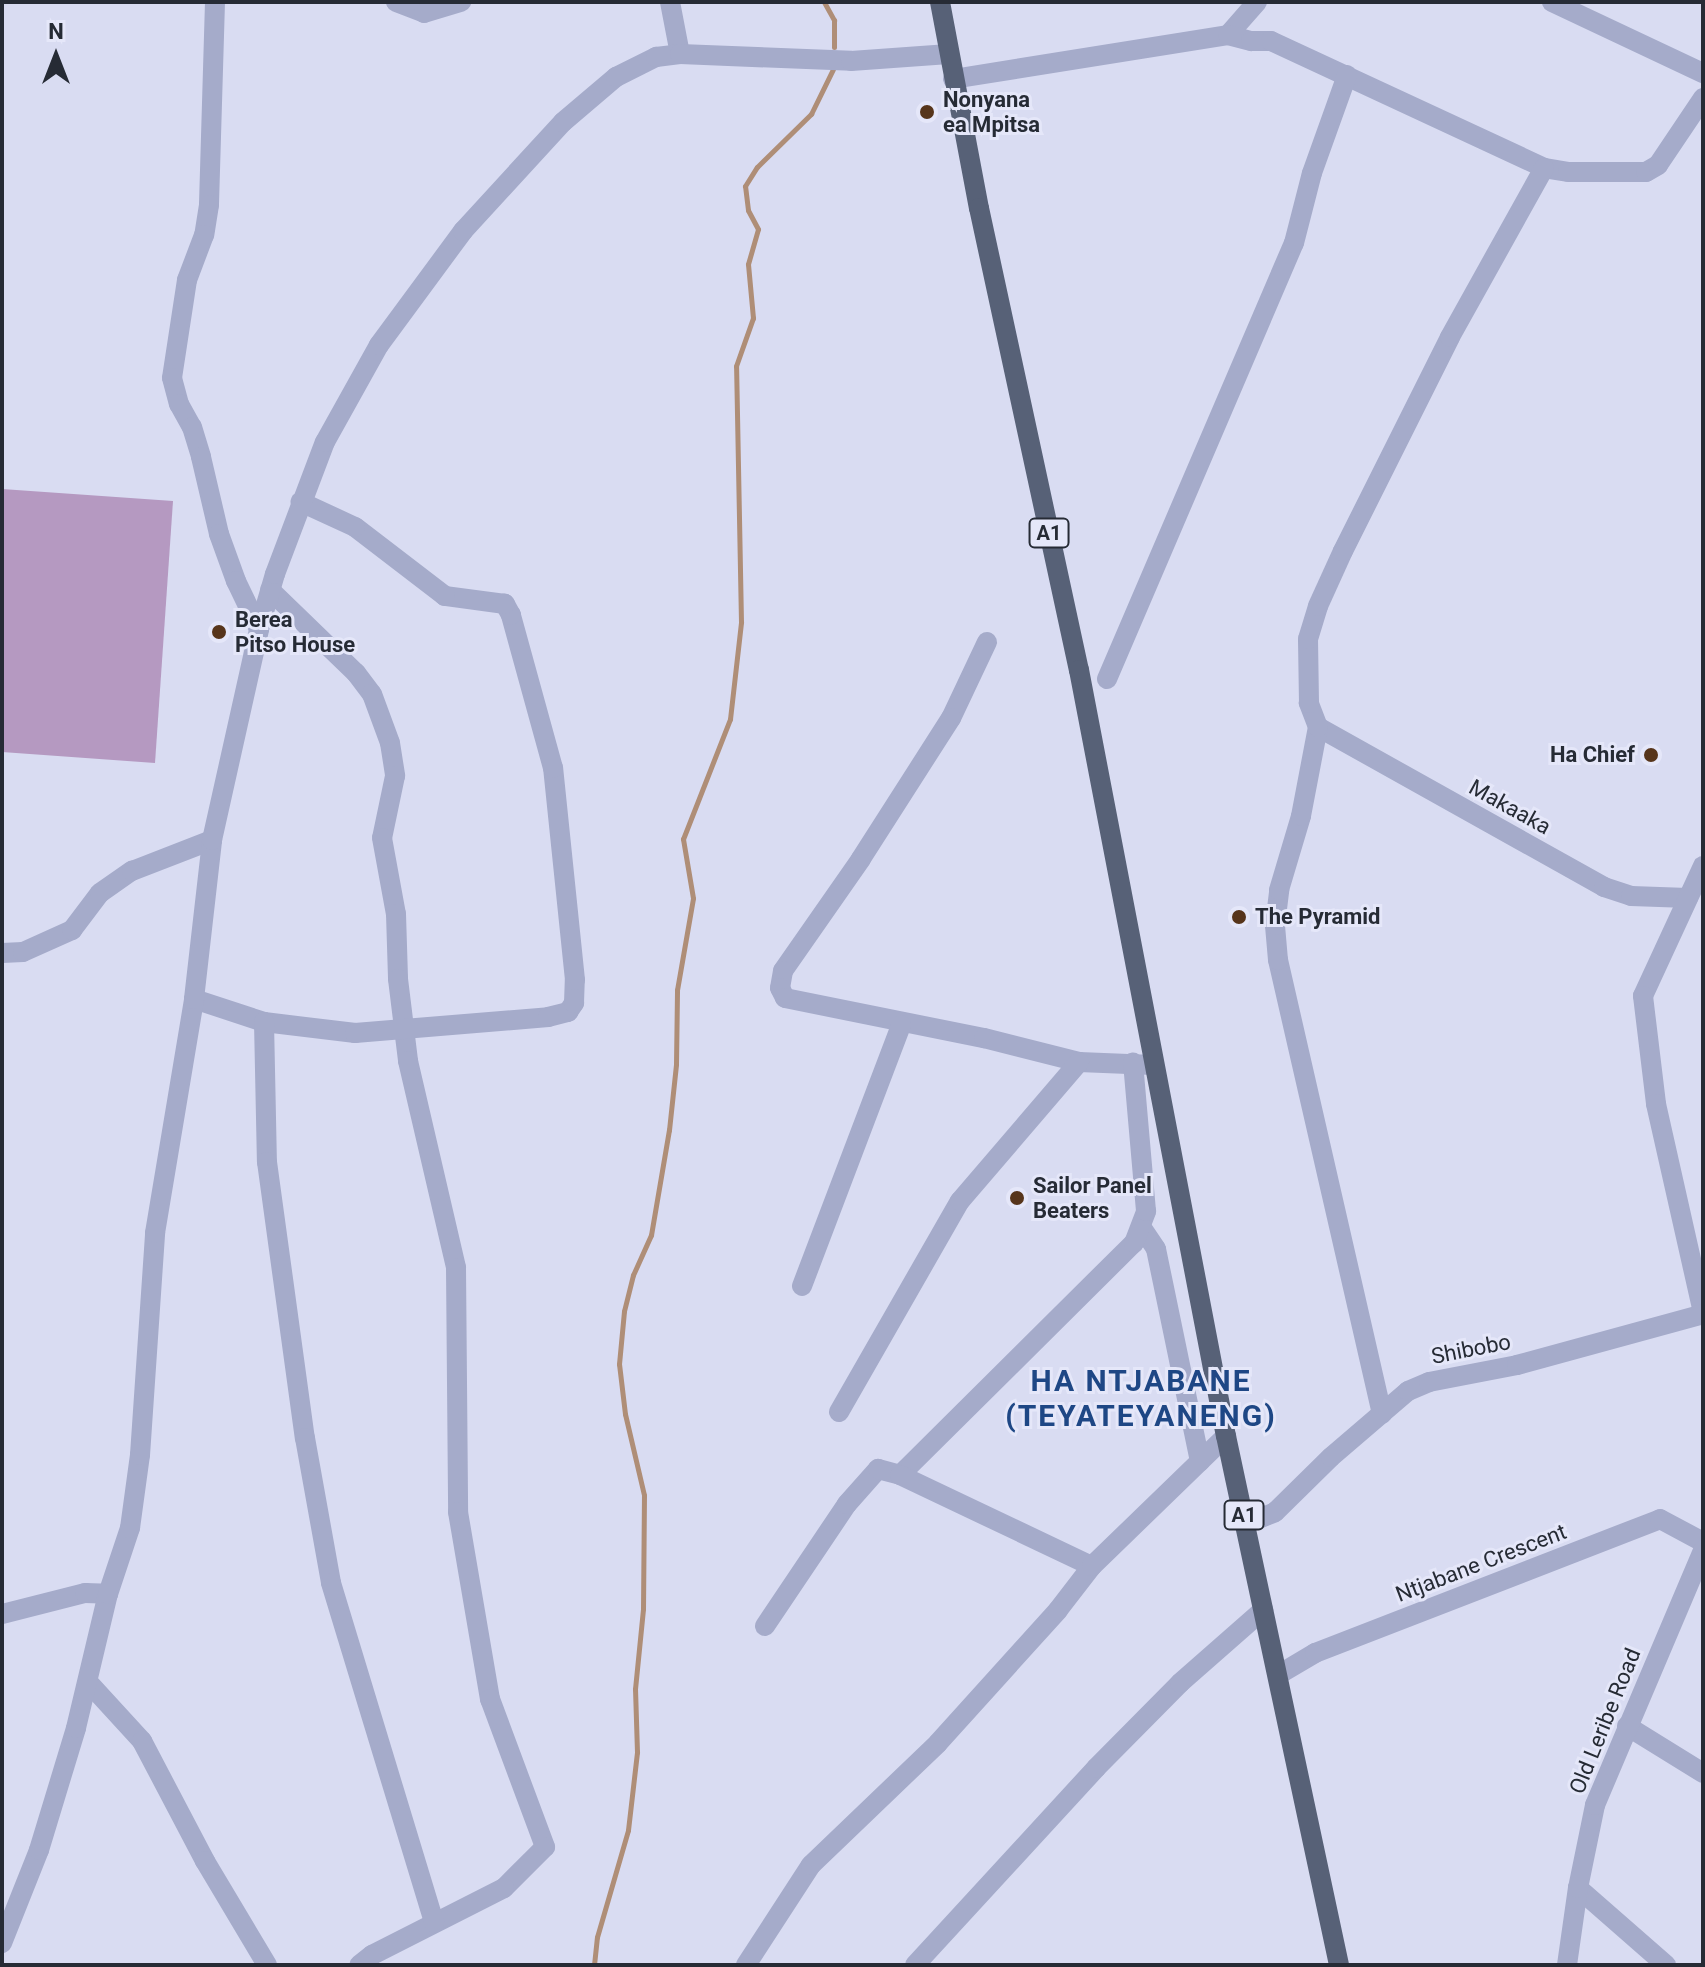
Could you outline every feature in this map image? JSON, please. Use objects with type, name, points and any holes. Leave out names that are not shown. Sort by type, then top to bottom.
[{"type":"main road","name":"A1","points":[[940,2],[953,79],[1079,670],[1143,1064],[1246,1524],[1339,1965]]},
{"type":"street","points":[[215,2],[209,205],[204,235],[187,280],[172,378],[179,404],[192,427],[223,546],[259,629]]},
{"type":"street","points":[[396,2],[424,13],[461,2]]},
{"type":"street","points":[[670,2],[680,54]]},
{"type":"street","points":[[1228,35],[1257,2]]},
{"type":"street","points":[[1552,2],[1703,73]]},
{"type":"street","points":[[953,79],[1228,35],[1251,41],[1271,41],[1544,168],[1568,172],[1646,172],[1658,165],[1703,98]]},
{"type":"street","points":[[2,1943],[39,1850],[88,1682],[108,1594],[130,1528],[140,1455],[155,1233],[194,999],[212,840],[270,590],[325,442],[379,345],[463,231],[563,122],[604,86],[656,57],[680,54],[851,61],[949,54]]},
{"type":"street","points":[[1107,679],[1294,243],[1312,173],[1347,75]]},
{"type":"street","points":[[1382,1414],[1278,960],[1275,925],[1279,890],[1301,816],[1318,727],[1309,703],[1306,673],[1308,639],[1318,606],[1450,337],[1544,168]]},
{"type":"street","points":[[194,999],[264,1022],[334,1033],[405,1031],[548,1017],[568,1012],[574,1003],[575,980],[553,768],[511,615],[505,604],[445,596],[355,527],[301,502]]},
{"type":"street","points":[[270,590],[372,694],[390,743],[395,776],[382,838],[396,914],[405,1031],[456,1268],[459,1299],[454,1357],[456,1482],[480,1653],[503,1742],[545,1847],[504,1888],[359,1965]]},
{"type":"street","points":[[900,1475],[994,1378],[1122,1258],[1142,1228],[1146,1211],[1143,1064],[1079,1062],[970,1035],[901,1025],[785,998],[780,988],[781,978],[951,718],[987,642]]},
{"type":"street","name":"Makaaka","points":[[1318,727],[1604,887],[1631,896],[1688,898]]},
{"type":"street","points":[[2,953],[23,952],[72,930],[100,893],[132,871],[212,840]]},
{"type":"street","points":[[1703,868],[1643,996],[1656,1104],[1703,1313]]},
{"type":"street","points":[[264,1022],[267,1162],[305,1438],[331,1583],[434,1923]]},
{"type":"street","points":[[802,1286],[901,1025]]},
{"type":"street","points":[[839,1412],[960,1201],[1079,1062]]},
{"type":"street","points":[[1142,1228],[1156,1249],[1200,1461]]},
{"type":"street","name":"Shibobo","points":[[1246,1524],[1275,1512],[1408,1391],[1429,1382],[1517,1365],[1703,1313]]},
{"type":"street","points":[[746,1965],[811,1865],[938,1743],[1058,1610],[1092,1566],[1226,1436]]},
{"type":"street","points":[[765,1626],[847,1504],[878,1469],[900,1475],[1092,1566]]},
{"type":"street","name":"Ntjabane Crescent","points":[[1278,1675],[1315,1653],[1660,1519],[1703,1542]]},
{"type":"street","name":"Old Leribe Road","points":[[1567,1965],[1578,1888],[1595,1805],[1703,1550]]},
{"type":"street","points":[[2,1614],[85,1593],[108,1594]]},
{"type":"street","points":[[915,1965],[1096,1768],[1180,1683],[1263,1610]]},
{"type":"street","points":[[88,1682],[142,1741],[205,1861],[267,1965]]},
{"type":"street","points":[[1627,1726],[1703,1773]]},
{"type":"street","points":[[1578,1888],[1666,1965]]},
{"type":"shaded area","points":[[2,489],[173,501],[155,763],[2,752]]},
{"type":"waterway","points":[[824,2],[834,20],[834,47]]},
{"type":"waterway","points":[[594,1965],[597,1937],[628,1830],[637,1752],[635,1689],[643,1609],[644,1495],[625,1414],[619,1364],[624,1311],[633,1275],[651,1235],[669,1130],[676,1064],[677,990],[693,898],[683,839],[730,719],[741,622],[736,366],[753,318],[748,264],[758,229],[748,210],[745,186],[757,167],[811,114],[833,69]]},
{"type":"place","name":"Nonyana ea Mpitsa","points":[[927,112]]},
{"type":"place","name":"Berea Pitso House","points":[[219,632]]},
{"type":"place","name":"Ha Chief","points":[[1651,755]]},
{"type":"place","name":"The Pyramid","points":[[1239,917]]},
{"type":"place","name":"Sailor Panel Beaters","points":[[1017,1198]]},
{"type":"district","name":"HA NTJABANE (TEYATEYANENG)","points":[[1141,1398]]}]
